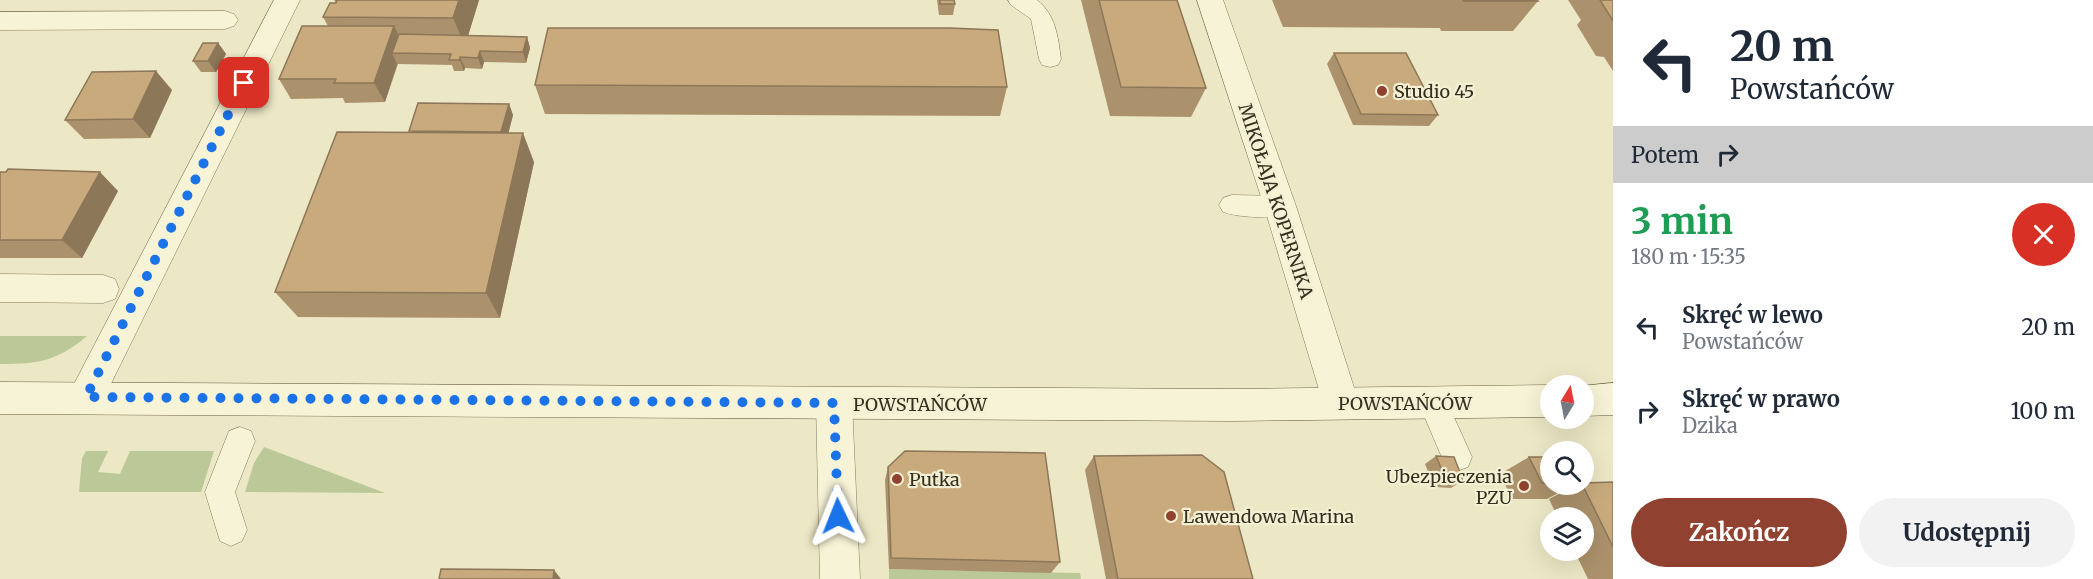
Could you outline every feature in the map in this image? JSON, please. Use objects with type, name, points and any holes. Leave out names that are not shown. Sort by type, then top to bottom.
[{"type":"street","points":[[86,397],[287,0]]},
{"type":"street","name":"MIKOŁAJA KOPERNIKA","points":[[1210,0],[1280,206],[1341,403]]},
{"type":"street","points":[[0,21],[225,20]]},
{"type":"street","points":[[0,288],[103,289]]},
{"type":"street","name":"POWSTAŃCÓW","points":[[0,398],[834,403],[1434,404],[1540,401]]},
{"type":"street","points":[[1594,400],[1613,399]]},
{"type":"street","points":[[834,403],[840,579]]},
{"type":"lane","points":[[1019,0],[1037,9],[1042,17],[1050,59]]},
{"type":"lane","points":[[1232,205],[1280,206]]},
{"type":"lane","points":[[1434,404],[1457,457]]},
{"type":"lane","points":[[231,530],[220,492],[240,441]]},
{"type":"green space","points":[[0,336],[87,336],[57,356],[37,362],[0,364]]},
{"type":"green space","points":[[264,447],[385,493],[245,492],[254,463]]},
{"type":"green space","points":[[86,451],[108,451],[98,472],[120,474],[130,451],[214,451],[201,492],[79,492],[82,458]]},
{"type":"green space","points":[[889,569],[1080,573],[1081,579],[889,579]]},
{"type":"building","points":[[337,0],[459,0],[453,18],[323,17],[330,3],[336,3]]},
{"type":"building","points":[[940,0],[954,0],[955,4],[940,4]]},
{"type":"building","points":[[1099,0],[1177,0],[1206,88],[1121,87]]},
{"type":"building","points":[[1537,0],[1538,1],[1464,1]]},
{"type":"building","points":[[1600,0],[1613,0],[1613,21]]},
{"type":"building","points":[[302,26],[394,26],[374,83],[334,83],[336,79],[279,79]]},
{"type":"building","points":[[548,28],[998,30],[1007,87],[535,85]]},
{"type":"building","points":[[399,34],[527,37],[523,52],[480,51],[478,58],[460,57],[460,60],[449,60],[451,54],[392,53]]},
{"type":"building","points":[[203,43],[218,43],[208,61],[193,61]]},
{"type":"building","points":[[1334,53],[1406,53],[1438,115],[1361,114]]},
{"type":"building","points":[[156,71],[133,119],[65,120],[92,72]]},
{"type":"building","points":[[418,103],[509,104],[501,132],[409,131]]},
{"type":"building","points":[[337,132],[523,133],[486,293],[275,292]]},
{"type":"building","points":[[8,169],[100,172],[62,240],[0,240],[0,172],[6,172]]},
{"type":"building","points":[[905,451],[1045,453],[1060,562],[891,558],[888,467]]},
{"type":"building","points":[[1202,455],[1224,472],[1253,579],[1118,579],[1094,456]]},
{"type":"building","points":[[1436,456],[1454,457],[1463,480],[1446,480]]},
{"type":"building","points":[[1529,457],[1540,457],[1540,479]]},
{"type":"building","points":[[1613,482],[1613,547],[1587,495],[1594,495],[1594,483]]},
{"type":"building","points":[[441,569],[554,570],[553,579],[439,579]]},
{"type":"place","name":"Studio 45","points":[[1382,91]]},
{"type":"place","name":"Putka","points":[[897,479]]},
{"type":"place","name":"Ubezpieczenia PZU","points":[[1524,486]]},
{"type":"place","name":"Lawendowa Marina","points":[[1171,516]]},
{"type":"route","points":[[244,83],[86,397],[834,403],[838,516]]}]
